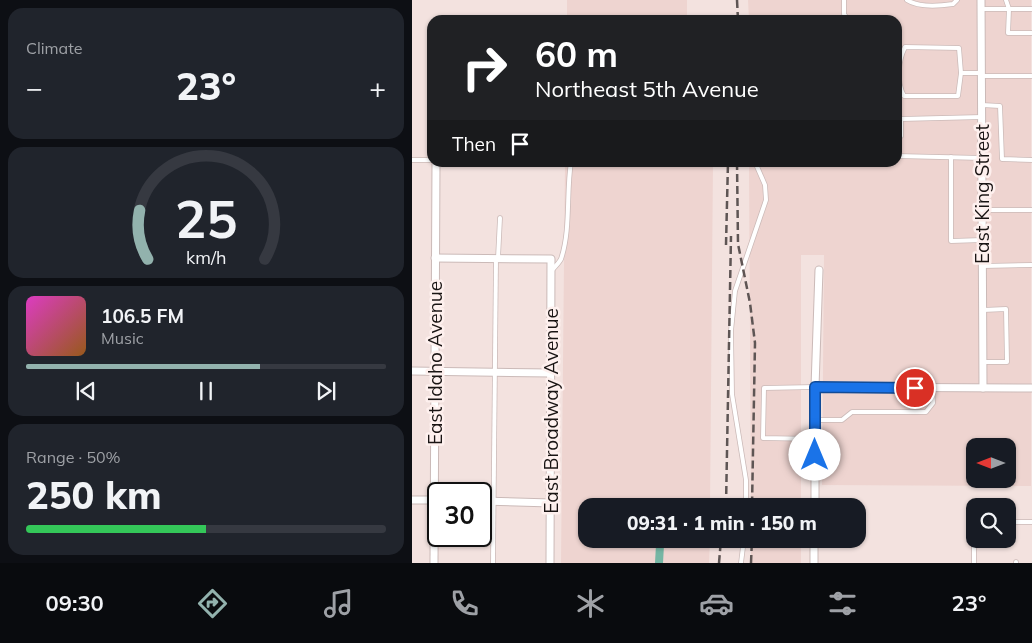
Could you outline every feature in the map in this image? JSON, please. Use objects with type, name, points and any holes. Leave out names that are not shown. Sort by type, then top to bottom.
[{"type":"street","name":"East King Street","points":[[981,0],[983,388]]},
{"type":"street","name":"East Idaho Avenue","points":[[436,167],[436,482]]},
{"type":"street","points":[[435,258],[497,258]]},
{"type":"street","name":"East Broadway Avenue","points":[[497,258],[551,259],[550,563]]},
{"type":"street","points":[[815,498],[815,387],[819,270]]},
{"type":"street","points":[[412,371],[551,373]]},
{"type":"street","points":[[815,387],[1032,388]]},
{"type":"street","points":[[412,500],[427,500]]},
{"type":"street","points":[[494,501],[550,503]]},
{"type":"street","name":"East Idaho Avenue","points":[[434,563],[435,547]]},
{"type":"street","points":[[814,548],[814,563]]},
{"type":"lane","points":[[844,0],[845,15]]},
{"type":"lane","points":[[907,0],[916,5],[953,4],[957,0]]},
{"type":"lane","points":[[1006,0],[1008,33],[1032,33]]},
{"type":"lane","points":[[981,9],[1032,9]]},
{"type":"lane","points":[[902,52],[905,47],[959,48],[961,73],[958,96],[904,96],[902,93]]},
{"type":"lane","points":[[961,73],[1032,76]]},
{"type":"lane","points":[[982,106],[1000,106],[1002,159],[1032,160]]},
{"type":"lane","points":[[902,119],[982,117]]},
{"type":"lane","points":[[902,156],[982,158]]},
{"type":"lane","points":[[951,157],[951,242],[983,240]]},
{"type":"lane","points":[[412,160],[427,160]]},
{"type":"lane","points":[[551,270],[560,261],[563,250],[568,216],[568,178],[570,167]]},
{"type":"lane","points":[[746,498],[746,480],[732,394],[732,331],[736,291],[766,200],[765,185],[757,167]]},
{"type":"lane","points":[[982,210],[1032,210]]},
{"type":"lane","points":[[493,563],[497,258],[500,218]]},
{"type":"lane","points":[[983,266],[1032,266]]},
{"type":"lane","points":[[983,310],[1006,309],[1007,362],[983,362]]},
{"type":"lane","points":[[815,387],[764,388],[764,438],[815,439]]},
{"type":"lane","points":[[815,420],[842,420],[852,412],[926,412],[933,403],[932,388]]},
{"type":"lane","points":[[1016,522],[1032,522]]},
{"type":"lane","points":[[741,563],[743,548]]},
{"type":"lane","points":[[974,548],[974,563]]},
{"type":"shaded area","points":[[567,0],[687,0],[687,15],[567,15]]},
{"type":"shaded area","points":[[748,0],[1031,0],[1031,486],[1016,486],[1016,438],[966,438],[966,486],[822,485],[824,255],[801,255],[801,498],[751,498],[749,167],[902,167],[902,15],[749,15]]},
{"type":"shaded area","points":[[565,167],[713,167],[710,498],[578,498],[578,548],[710,548],[709,563],[561,563]]},
{"type":"shaded area","points":[[751,548],[801,548],[801,563],[751,563]]},
{"type":"waterway","points":[[659,563],[660,548]]},
{"type":"railway","points":[[737,0],[738,15]]},
{"type":"railway","points":[[726,245],[728,167]]},
{"type":"railway","points":[[737,167],[738,244],[750,303],[755,343],[752,498]]},
{"type":"railway","points":[[726,498],[731,236]]},
{"type":"railway","points":[[719,563],[720,548]]},
{"type":"railway","points":[[751,563],[752,548]]},
{"type":"route","points":[[815,455],[815,387],[915,388]]}]
